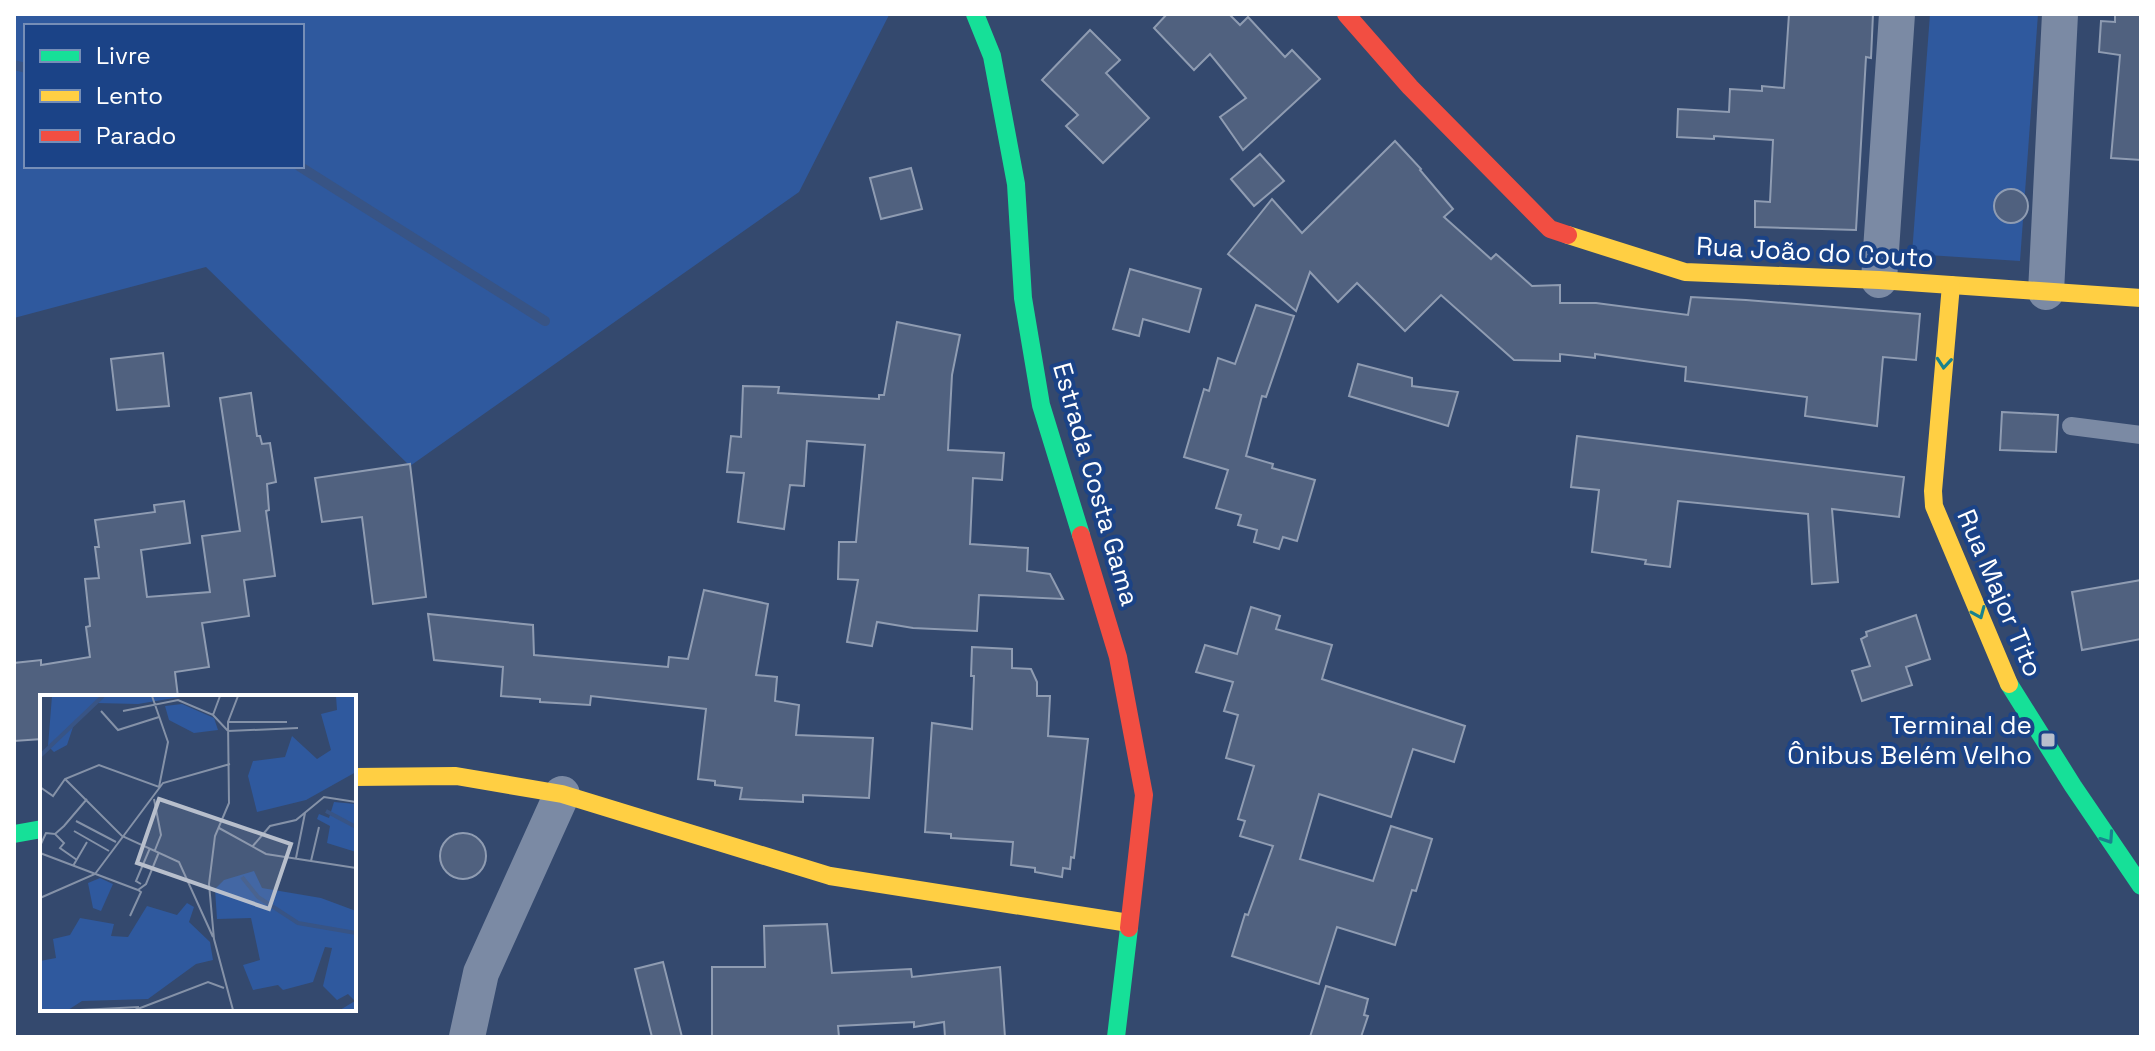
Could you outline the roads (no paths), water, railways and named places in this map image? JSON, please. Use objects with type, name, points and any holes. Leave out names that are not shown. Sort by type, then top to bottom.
[{"type":"main road","name":"Estrada Costa Gama","points":[[975,14],[992,56],[1016,184],[1023,298],[1041,405],[1118,657],[1144,795],[1116,1037]]},
{"type":"main road","name":"Rua João do Couto","points":[[1346,14],[1410,87],[1550,229],[1685,272],[1879,280],[2141,298]]},
{"type":"main road","name":"Rua Major Tito","points":[[1951,285],[1934,506],[2012,691],[2141,886]]},
{"type":"main road","points":[[356,777],[456,776],[562,794],[830,876],[1129,923]]},
{"type":"main road","points":[[14,834],[40,829]]},
{"type":"street","points":[[1879,280],[1897,14]]},
{"type":"street","points":[[2046,292],[2060,14]]},
{"type":"street","points":[[467,1037],[481,973],[562,794]]},
{"type":"lane","points":[[2071,426],[2141,435]]},
{"type":"waterway","points":[[14,65],[24,68]]},
{"type":"waterway","points":[[302,168],[545,321]]},
{"type":"place","name":"Terminal de Ônibus Belém Velho","points":[[2048,740]]}]
